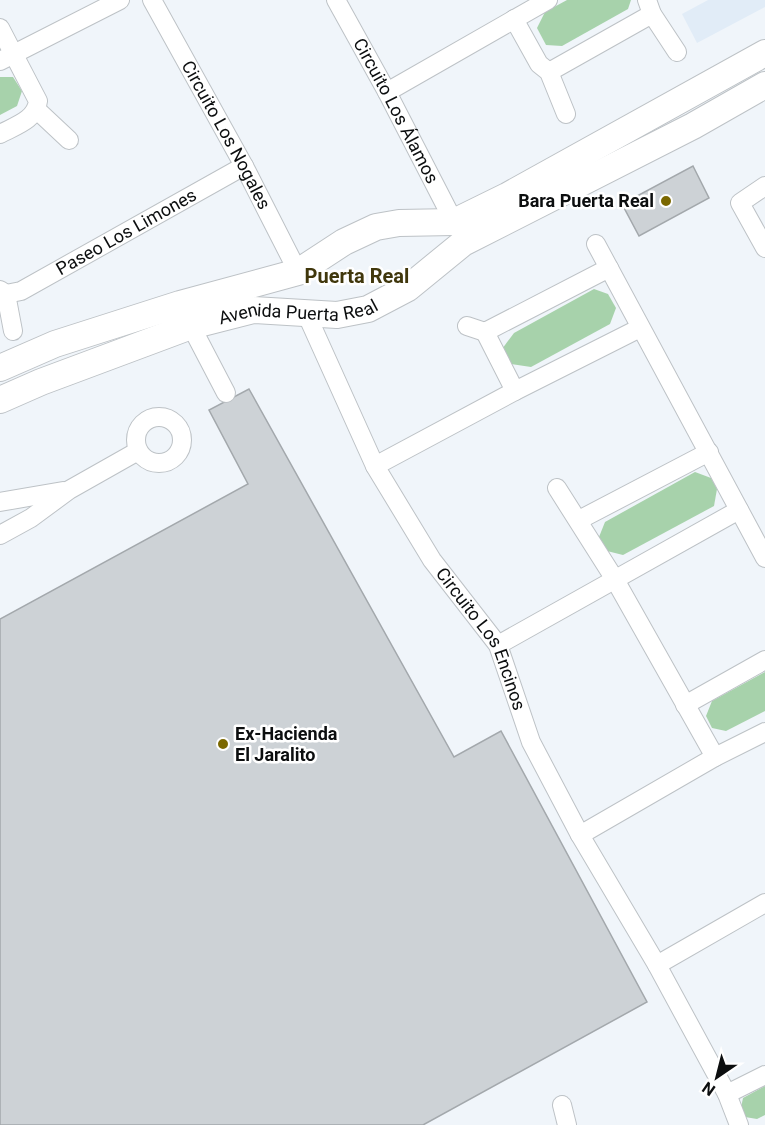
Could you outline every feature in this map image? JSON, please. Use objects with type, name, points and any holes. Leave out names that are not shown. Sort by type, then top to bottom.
[{"type":"street","points":[[7,57],[120,0]]},
{"type":"street","name":"Circuito Los Nogales","points":[[152,0],[244,166],[298,272]]},
{"type":"street","name":"Circuito Los Álamos","points":[[336,0],[387,92],[458,232]]},
{"type":"street","points":[[387,92],[548,0]]},
{"type":"street","points":[[549,72],[650,7],[677,52]]},
{"type":"street","points":[[514,19],[539,64],[549,72],[566,114]]},
{"type":"street","points":[[0,28],[7,57],[38,101],[37,110],[30,118],[0,134]]},
{"type":"street","name":"Avenida Puerta Real","points":[[0,368],[55,344],[185,315],[253,310],[337,315],[368,309],[408,288],[458,232],[527,185],[765,53]]},
{"type":"street","name":"Avenida Puerta Real","points":[[0,400],[185,315],[298,272],[344,242],[376,228],[399,224],[458,232],[693,126],[765,85]]},
{"type":"street","points":[[37,110],[69,140]]},
{"type":"street","name":"Paseo Los Limones","points":[[13,331],[3,292],[21,291],[244,166]]},
{"type":"street","points":[[765,186],[740,203],[765,248]]},
{"type":"street","points":[[596,244],[765,558]]},
{"type":"street","points":[[485,332],[609,268]]},
{"type":"street","points":[[298,272],[296,286],[306,313]]},
{"type":"street","name":"Circuito Los Encinos","points":[[306,313],[375,466],[432,560],[498,645],[531,742],[580,835],[657,965],[727,1094],[739,1125]]},
{"type":"street","points":[[185,315],[226,393]]},
{"type":"street","points":[[467,326],[485,332],[515,391]]},
{"type":"street","points":[[375,466],[515,391],[640,328]]},
{"type":"street","points":[[0,535],[31,518],[69,490],[138,451]]},
{"type":"street","points":[[579,520],[709,452]]},
{"type":"street","points":[[557,488],[579,520],[587,539],[614,578],[715,758]]},
{"type":"street","points":[[0,502],[69,490]]},
{"type":"street","points":[[498,645],[739,510]]},
{"type":"street","points":[[685,705],[765,660]]},
{"type":"street","points":[[580,835],[765,732]]},
{"type":"street","points":[[657,965],[765,903]]},
{"type":"street","points":[[727,1094],[765,1075]]},
{"type":"street","points":[[562,1105],[567,1125]]},
{"type":"shaded area","points":[[708,0],[765,0],[765,7],[697,43],[682,14]]},
{"type":"green space","points":[[567,0],[631,0],[628,9],[562,46],[546,45],[537,28],[545,12]]},
{"type":"green space","points":[[0,77],[13,77],[22,91],[17,106],[0,115]]},
{"type":"green space","points":[[594,289],[608,294],[616,308],[610,324],[531,367],[511,364],[502,349],[514,333]]},
{"type":"green space","points":[[695,472],[711,478],[717,489],[714,506],[623,555],[607,551],[599,537],[605,522]]},
{"type":"green space","points":[[765,672],[765,711],[726,731],[712,728],[706,716],[712,701]]},
{"type":"green space","points":[[765,1086],[765,1115],[757,1119],[745,1117],[741,1108],[743,1098]]},
{"type":"building","name":"Bara Puerta Real","points":[[693,166],[709,198],[639,236],[622,204]]},
{"type":"building","name":"Ex-Hacienda El Jaralito","points":[[249,389],[454,757],[501,731],[647,1002],[423,1125],[0,1125],[0,619],[248,484],[209,410]]},
{"type":"place","name":"Bara Puerta Real","points":[[666,201]]},
{"type":"place","name":"Ex-Hacienda El Jaralito","points":[[223,744]]},
{"type":"district","name":"Puerta Real","points":[[357,276]]}]
